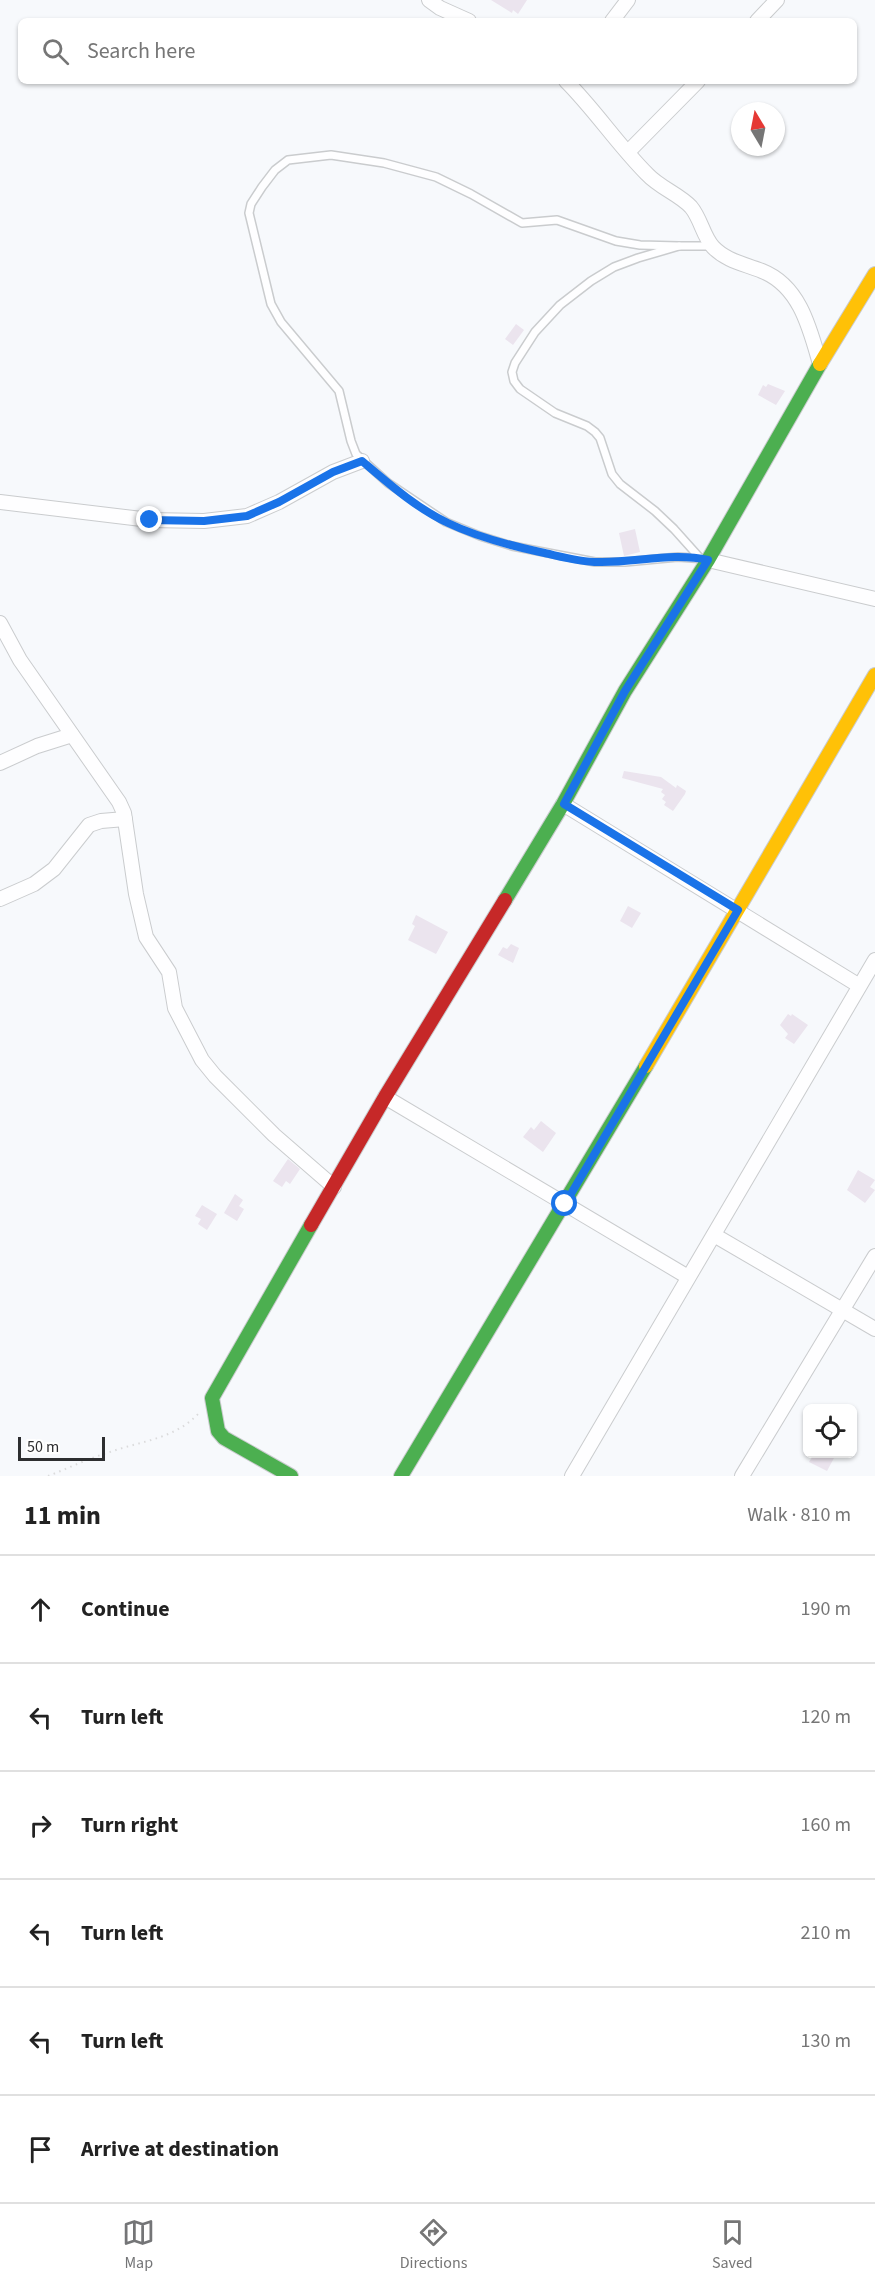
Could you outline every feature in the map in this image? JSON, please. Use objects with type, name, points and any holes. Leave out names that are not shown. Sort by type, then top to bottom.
[{"type":"street","points":[[614,18],[628,0]]},
{"type":"street","points":[[760,18],[777,0]]},
{"type":"street","points":[[438,3],[464,18]]},
{"type":"street","points":[[569,84],[649,177],[691,207],[712,246],[722,255],[776,277],[786,286],[807,321],[820,364]]},
{"type":"street","points":[[628,152],[695,84]]},
{"type":"street","points":[[291,1476],[224,1438],[218,1431],[212,1398],[386,1097],[564,804],[625,691],[875,274]]},
{"type":"street","points":[[0,502],[150,520],[204,521],[247,516],[279,502],[333,472],[362,461]]},
{"type":"street","points":[[704,559],[875,599]]},
{"type":"street","points":[[0,623],[20,660],[114,792],[125,819],[136,894],[146,937],[169,972],[175,1008],[202,1060],[274,1135],[334,1187]]},
{"type":"street","points":[[401,1476],[565,1204],[875,675]]},
{"type":"street","points":[[0,763],[37,746],[72,735]]},
{"type":"street","points":[[564,804],[858,985]]},
{"type":"street","points":[[0,899],[34,884],[54,869],[89,825],[101,821],[125,819]]},
{"type":"street","points":[[572,1476],[858,985],[875,960]]},
{"type":"street","points":[[386,1097],[688,1277]]},
{"type":"street","points":[[714,1235],[875,1329]]},
{"type":"street","points":[[742,1476],[875,1256]]},
{"type":"lane","points":[[704,559],[654,558],[625,562],[596,562],[568,558],[480,536],[446,522],[413,502],[356,454],[339,390],[281,322],[271,304],[249,213],[251,204],[262,187],[275,170],[288,160],[331,155],[384,163],[436,177],[522,223],[557,220],[616,241],[640,245],[712,246]]},
{"type":"lane","points":[[679,246],[614,267],[591,281],[560,305],[535,332],[515,363],[512,372],[514,381],[520,389],[555,413],[587,426],[595,432],[600,438],[607,465],[616,479],[655,511],[704,559]]},
{"type":"path","points":[[48,1476],[109,1452],[159,1439],[184,1428],[212,1398]]},
{"type":"building","points":[[491,0],[527,0],[518,14],[513,10],[512,13]]},
{"type":"building","points":[[516,324],[524,330],[513,345],[505,339]]},
{"type":"building","points":[[768,384],[785,391],[776,405],[758,395],[763,385],[766,387]]},
{"type":"building","points":[[635,529],[640,552],[624,556],[619,533]]},
{"type":"building","points":[[624,771],[661,777],[676,788],[677,785],[686,791],[685,794],[673,811],[664,805],[666,802],[662,799],[665,795],[661,792],[663,789],[622,778]]},
{"type":"building","points":[[628,906],[641,913],[632,928],[620,921]]},
{"type":"building","points":[[416,915],[448,932],[436,954],[408,940],[415,926],[412,924]]},
{"type":"building","points":[[511,944],[519,948],[513,963],[498,955],[503,947],[507,949]]},
{"type":"building","points":[[788,1014],[791,1016],[792,1014],[808,1025],[794,1044],[785,1038],[788,1034],[780,1025]]},
{"type":"building","points":[[541,1121],[556,1133],[543,1152],[523,1137],[531,1127],[534,1130]]},
{"type":"building","points":[[288,1159],[300,1169],[290,1184],[286,1181],[282,1187],[273,1181]]},
{"type":"building","points":[[858,1170],[875,1180],[870,1187],[875,1190],[865,1203],[847,1190]]},
{"type":"building","points":[[235,1194],[243,1200],[239,1206],[244,1209],[237,1221],[224,1213]]},
{"type":"building","points":[[202,1205],[217,1214],[207,1230],[198,1224],[201,1219],[195,1216]]},
{"type":"building","points":[[812,1458],[834,1458],[827,1471],[809,1462]]},
{"type":"traffic: fast","points":[[505,900],[563,804],[625,691],[708,560],[820,364]]},
{"type":"traffic: fast","points":[[401,1476],[646,1066]]},
{"type":"traffic: fast","points":[[291,1476],[224,1438],[218,1431],[212,1398],[311,1225]]},
{"type":"traffic: slow","points":[[820,364],[875,274]]},
{"type":"traffic: slow","points":[[646,1066],[875,675]]},
{"type":"traffic: jam","points":[[311,1225],[385,1097],[505,900]]},
{"type":"route","points":[[150,520],[204,521],[247,516],[279,502],[333,472],[362,461],[413,502],[446,522],[512,546],[596,562],[678,557],[708,560],[625,691],[564,804],[738,910],[565,1204]]}]
